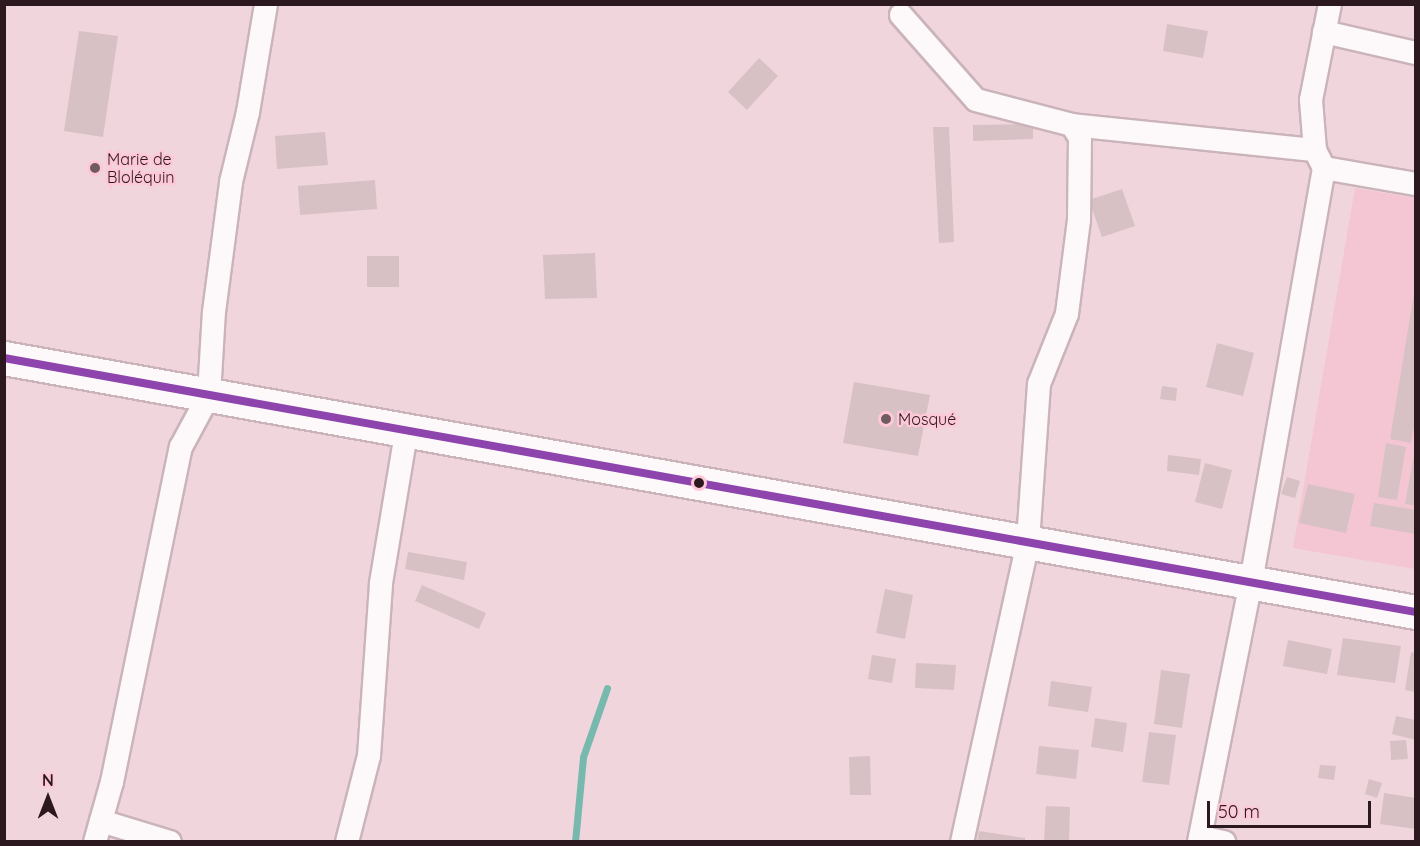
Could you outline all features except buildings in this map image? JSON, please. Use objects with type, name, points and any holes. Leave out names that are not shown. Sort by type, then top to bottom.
[{"type":"highway","points":[[4,358],[406,433],[1416,612]]},
{"type":"street","points":[[170,842],[98,831],[181,447],[209,395],[214,312],[231,182],[248,112],[266,4]]},
{"type":"street","points":[[1224,842],[1200,839],[1251,582],[1319,159],[1311,100],[1330,4]]},
{"type":"street","points":[[901,15],[976,100],[1072,125],[1319,159],[1416,184]]},
{"type":"street","points":[[1324,32],[1416,53]]},
{"type":"street","points":[[962,842],[1028,542],[1039,384],[1067,315],[1079,220],[1080,138],[1072,125]]},
{"type":"street","points":[[347,842],[369,756],[381,583],[406,433]]},
{"type":"shaded area","points":[[1355,188],[1415,198],[1415,569],[1293,548]]},
{"type":"waterway","points":[[575,842],[583,757],[607,688]]},
{"type":"transit line","points":[[4,358],[1416,612]]},
{"type":"place","name":"Marie de Bloléquin","points":[[95,168]]},
{"type":"place","name":"Mosqué","points":[[886,419]]}]
